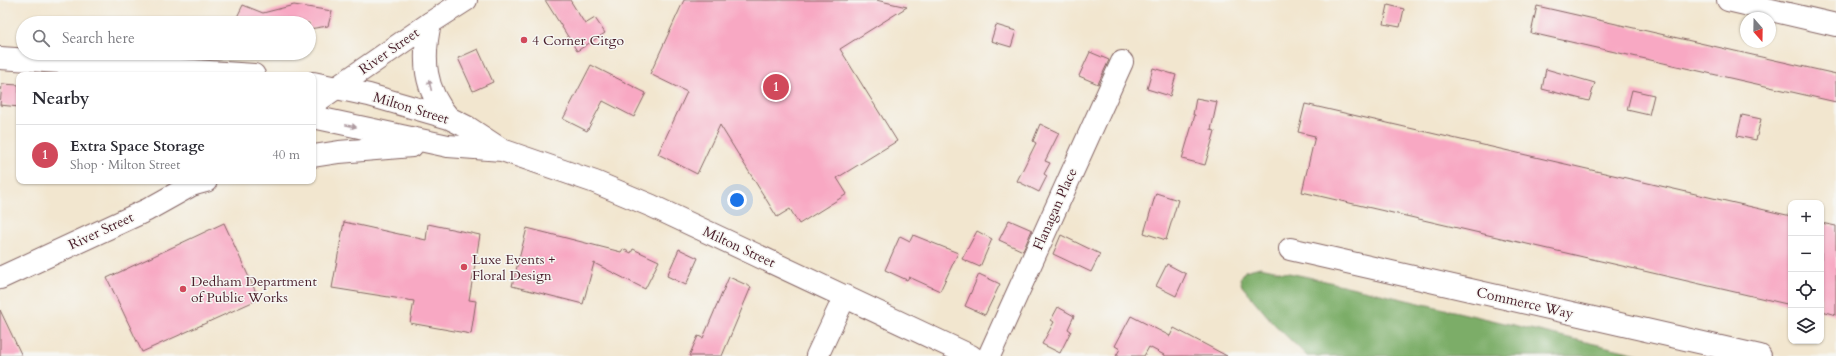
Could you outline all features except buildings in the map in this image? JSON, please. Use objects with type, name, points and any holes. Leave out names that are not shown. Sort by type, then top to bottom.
[{"type":"main road","name":"River Street","points":[[316,102],[430,23],[466,0]]},
{"type":"main road","points":[[1728,0],[1836,25]]},
{"type":"main road","points":[[430,23],[425,51],[429,81],[433,97],[449,118]]},
{"type":"main road","points":[[9,59],[80,72]]},
{"type":"main road","points":[[24,60],[208,72]]},
{"type":"main road","name":"Flanagan Place","points":[[989,356],[1122,62]]},
{"type":"main road","name":"Milton Street","points":[[316,84],[449,118],[467,127],[502,150],[595,182],[652,206],[971,356]]},
{"type":"main road","name":"Milton Street","points":[[316,119],[448,146],[502,150]]},
{"type":"main road","points":[[316,156],[370,149],[448,146]]},
{"type":"main road","name":"River Street","points":[[0,278],[147,210],[196,184]]},
{"type":"main road","name":"Commerce Way","points":[[1290,249],[1760,356]]},
{"type":"main road","points":[[817,356],[845,296]]},
{"type":"green space","points":[[1260,267],[1646,356],[1307,356],[1274,324],[1242,286],[1240,279],[1245,271]]},
{"type":"place","name":"4 Corner Citgo","points":[[524,40]]},
{"type":"place","name":"Extra Space Storage","points":[[776,87]]},
{"type":"place","name":"Luxe Events + Floral Design","points":[[464,267]]},
{"type":"place","name":"Dedham Department of Public Works","points":[[183,289]]}]
